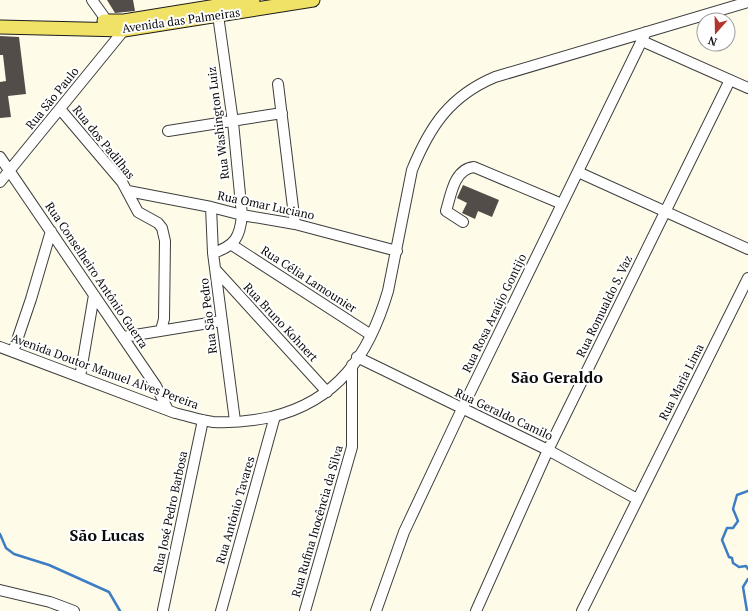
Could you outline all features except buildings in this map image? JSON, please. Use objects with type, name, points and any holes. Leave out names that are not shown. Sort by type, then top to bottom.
[{"type":"main road","name":"Avenida das Palmeiras","points":[[0,19],[124,21],[253,0]]},
{"type":"main road","name":"Avenida das Palmeiras","points":[[0,27],[124,30],[216,7],[313,0]]},
{"type":"street","points":[[92,0],[107,21]]},
{"type":"street","name":"Avenida Doutor Manuel Alves Pereira","points":[[0,347],[168,410],[203,420],[249,421],[296,410],[328,392],[339,382],[371,335],[386,297],[397,251],[412,170],[419,152],[438,120],[454,102],[480,83],[495,77],[644,37],[748,2]]},
{"type":"street","name":"Rua Washington Luiz","points":[[216,7],[233,122],[242,215],[240,228],[232,245]]},
{"type":"street","name":"Rua São Paulo","points":[[0,182],[124,30]]},
{"type":"street","points":[[644,37],[748,88]]},
{"type":"street","name":"Rua Rosa Araújo Gontijo","points":[[376,611],[404,532],[462,409],[644,37]]},
{"type":"street","name":"Rua Romualdo S. Vaz","points":[[476,611],[548,450],[730,80]]},
{"type":"street","points":[[278,84],[295,224]]},
{"type":"street","name":"Rua dos Padilhas","points":[[60,109],[128,191],[138,212],[158,223],[164,234],[164,319],[161,330]]},
{"type":"street","points":[[168,131],[233,122],[282,113]]},
{"type":"street","name":"Rua Conselheiro Antônio Guerra","points":[[0,157],[156,386],[168,410]]},
{"type":"street","points":[[463,222],[446,211],[460,172],[467,168],[474,167],[562,204]]},
{"type":"street","points":[[578,172],[748,249]]},
{"type":"street","name":"Rua Omar Luciano","points":[[128,191],[211,207],[242,215],[295,224],[397,251]]},
{"type":"street","name":"Rua São Pedro","points":[[211,207],[213,253],[235,421]]},
{"type":"street","points":[[13,352],[33,293],[51,231]]},
{"type":"street","points":[[213,253],[232,245]]},
{"type":"street","name":"Rua Célia Lamounier","points":[[232,245],[371,335]]},
{"type":"street","name":"Rua Bruno Kohnert","points":[[215,269],[328,392]]},
{"type":"street","name":"Rua Maria Lima","points":[[582,611],[748,278]]},
{"type":"street","points":[[80,377],[94,295]]},
{"type":"street","points":[[123,337],[221,322]]},
{"type":"street","name":"Rua Geraldo Camilo","points":[[354,361],[462,409],[548,450],[637,498]]},
{"type":"street","name":"Rua Rufina Inocência da Silva","points":[[305,611],[352,447],[354,361]]},
{"type":"street","name":"Rua Antônio Tavares","points":[[221,611],[275,416]]},
{"type":"street","name":"Rua José Pedro Barbosa","points":[[163,610],[203,420]]},
{"type":"street","points":[[0,590],[49,606],[74,611]]},
{"type":"waterway","points":[[748,491],[737,495],[733,509],[738,521],[733,528],[727,528],[722,540],[729,557],[732,558],[733,563],[739,567],[746,566],[748,569]]},
{"type":"waterway","points":[[0,534],[6,548],[14,554],[49,565],[109,592],[120,611]]},
{"type":"waterway","points":[[747,611],[743,587],[748,579]]},
{"type":"district","name":"São Geraldo","points":[[557,377]]},
{"type":"district","name":"São Lucas","points":[[107,535]]}]
